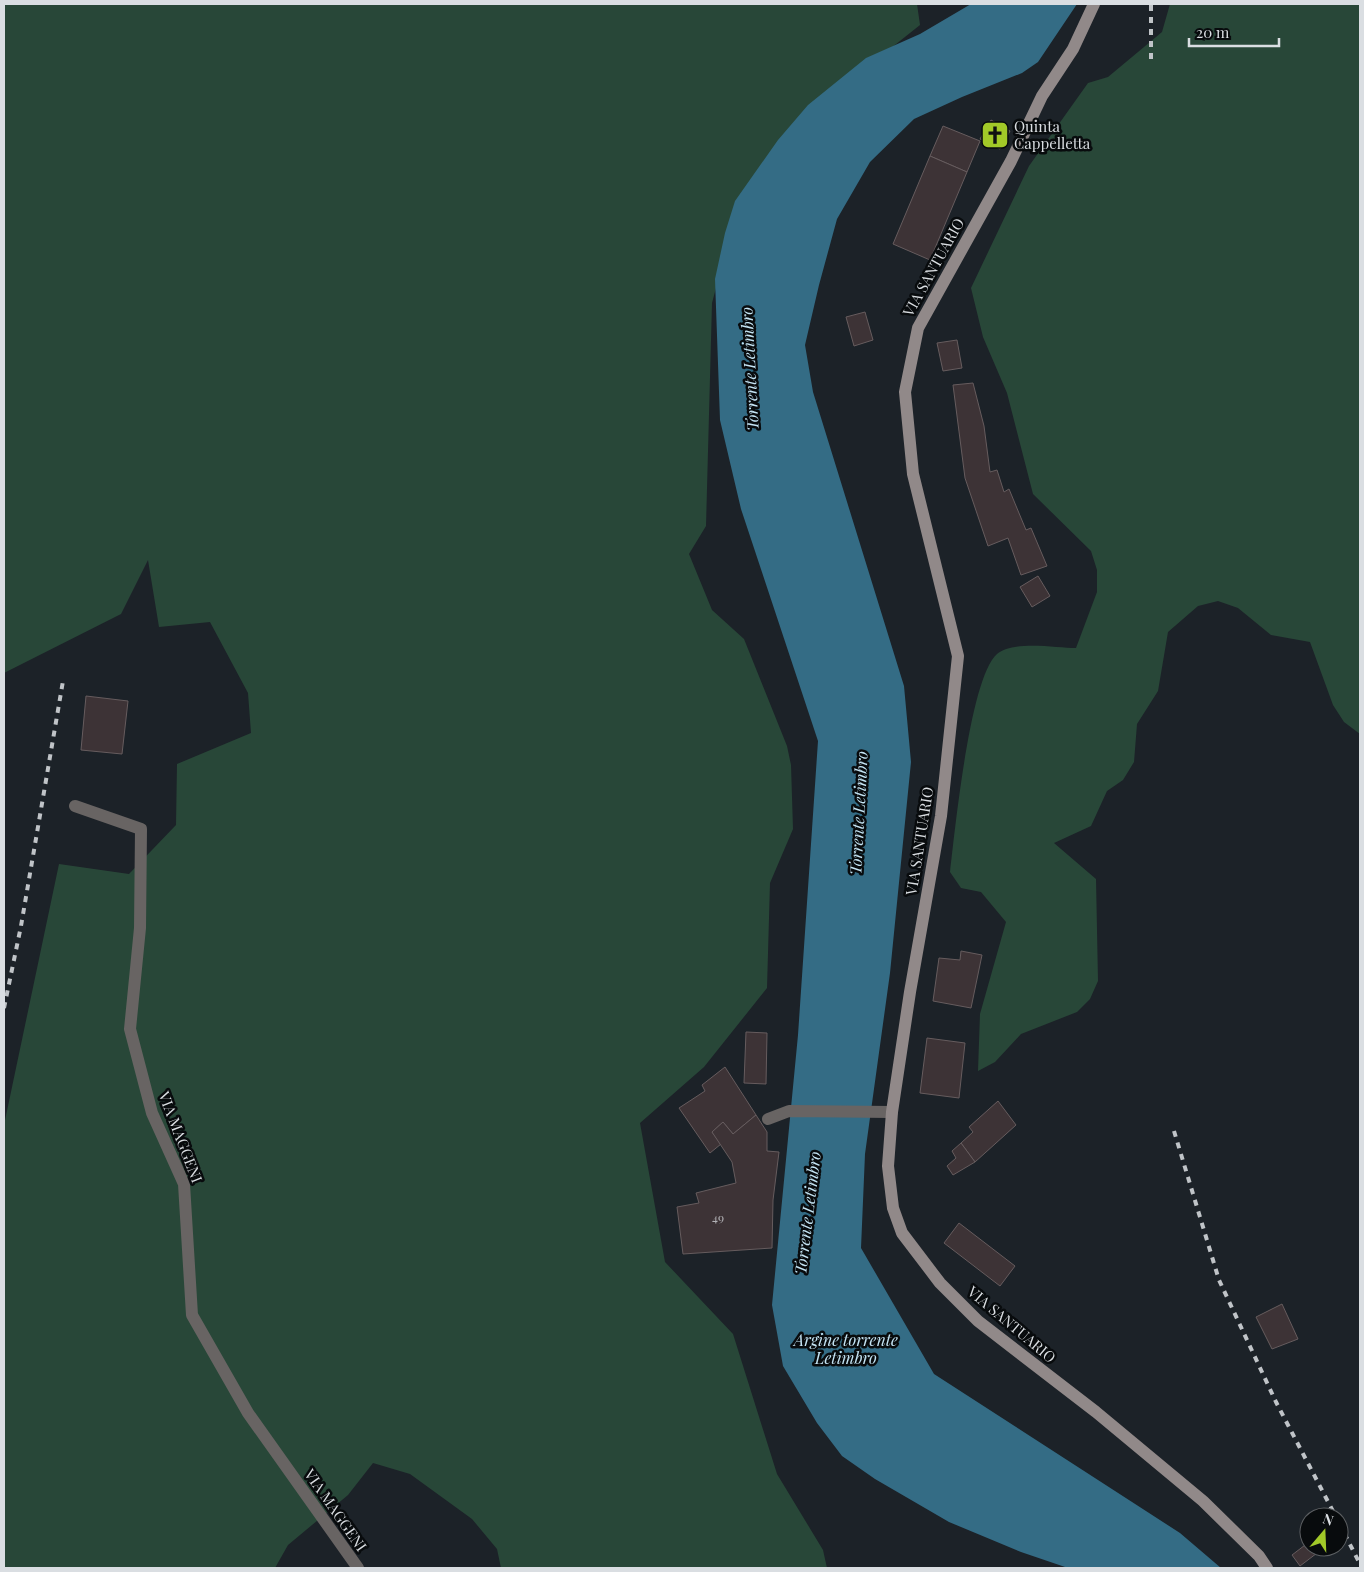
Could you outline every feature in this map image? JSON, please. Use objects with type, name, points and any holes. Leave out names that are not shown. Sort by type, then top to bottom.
[{"type":"main road","name":"VIA SANTUARIO","points":[[1094,4],[1073,48],[1042,96],[1011,161],[918,328],[905,392],[913,474],[958,656],[941,816],[910,992],[892,1112],[888,1166],[892,1208],[902,1233],[940,1283],[978,1321],[1096,1412],[1203,1502],[1259,1556],[1267,1568]]},
{"type":"street","name":"VIA MAGGENI","points":[[75,806],[141,829],[140,928],[130,1029],[152,1113],[184,1184],[192,1315],[248,1414],[358,1568]]},
{"type":"street","points":[[768,1119],[789,1111],[892,1112]]},
{"type":"green space","points":[[4,4],[917,4],[920,25],[798,122],[738,205],[712,303],[706,526],[689,554],[712,610],[744,639],[787,746],[791,765],[793,829],[770,883],[767,988],[704,1067],[640,1123],[665,1262],[733,1334],[777,1474],[823,1550],[827,1568],[501,1568],[497,1549],[472,1519],[410,1474],[373,1463],[348,1495],[288,1545],[275,1568],[4,1568],[4,1125],[59,864],[129,874],[176,825],[177,764],[251,733],[248,693],[210,622],[159,627],[148,560],[121,614],[4,673]]},
{"type":"green space","points":[[1170,4],[1360,4],[1360,734],[1344,722],[1333,705],[1310,642],[1271,635],[1238,608],[1218,601],[1198,606],[1168,632],[1158,691],[1137,724],[1134,762],[1123,780],[1107,791],[1091,826],[1054,843],[1096,879],[1098,981],[1090,999],[1077,1012],[1021,1034],[995,1062],[978,1071],[980,1014],[1006,922],[981,892],[961,888],[950,872],[965,756],[979,692],[987,668],[997,654],[1004,650],[1024,646],[1076,648],[1097,592],[1097,570],[1091,551],[1033,494],[1007,393],[983,337],[971,288],[1029,166],[1088,83],[1108,77],[1162,32]]},
{"type":"water","name":"Argine torrente Letimbro","points":[[971,4],[1077,4],[1038,62],[1022,73],[914,119],[870,162],[837,219],[805,345],[813,392],[904,686],[911,762],[890,973],[865,1154],[861,1248],[934,1374],[1180,1533],[1221,1568],[1068,1568],[1021,1552],[949,1522],[875,1479],[842,1456],[817,1423],[783,1366],[772,1305],[798,1035],[818,741],[741,509],[720,420],[715,279],[725,233],[735,201],[778,140],[808,105],[866,58],[920,34]]},
{"type":"building","name":"Quinta Cappelletta","points":[[991,120],[1010,131],[1000,149],[980,139]]},
{"type":"building","points":[[943,126],[980,141],[967,172],[930,156]]},
{"type":"building","points":[[930,156],[967,172],[930,260],[893,244]]},
{"type":"building","points":[[865,312],[873,340],[854,346],[846,317]]},
{"type":"building","points":[[957,340],[962,368],[943,371],[937,343]]},
{"type":"building","points":[[973,383],[984,426],[990,472],[997,470],[1004,492],[1009,489],[1026,530],[1031,528],[1047,566],[1021,575],[1008,538],[988,546],[965,478],[953,385]]},
{"type":"building","points":[[1038,576],[1050,596],[1032,607],[1020,587]]},
{"type":"building","points":[[86,696],[128,701],[122,754],[81,750]]},
{"type":"building","points":[[961,951],[982,955],[971,1008],[933,1001],[939,958],[960,960]]},
{"type":"building","points":[[746,1032],[767,1033],[766,1084],[744,1083]]},
{"type":"building","points":[[927,1038],[965,1043],[959,1098],[920,1093]]},
{"type":"building","points":[[725,1067],[756,1115],[733,1134],[723,1122],[712,1132],[721,1144],[710,1153],[679,1108],[705,1091],[702,1085]]},
{"type":"building","points":[[998,1101],[1016,1125],[975,1162],[961,1143],[973,1132],[969,1127]]},
{"type":"building","points":[[756,1115],[767,1132],[767,1151],[779,1152],[773,1200],[772,1248],[683,1254],[677,1207],[699,1203],[696,1193],[736,1183],[732,1162],[712,1132],[723,1122],[733,1134]]},
{"type":"building","points":[[961,1143],[975,1162],[953,1175],[947,1166],[956,1158],[952,1151]]},
{"type":"building","points":[[959,1223],[1015,1266],[1000,1286],[944,1243]]},
{"type":"building","points":[[1282,1304],[1298,1339],[1272,1349],[1256,1317]]},
{"type":"building","points":[[1299,1550],[1299,1557],[1312,1557],[1300,1566],[1292,1555]]},
{"type":"railway","points":[[1151,4],[1151,59]]},
{"type":"railway","points":[[4,1008],[21,926],[63,681]]},
{"type":"railway","points":[[1174,1131],[1219,1280],[1276,1402],[1331,1507]]},
{"type":"railway","points":[[1349,1543],[1360,1564]]},
{"type":"place","name":"Quinta Cappelletta","points":[[995,135]]},
{"type":"water label","name":"Torrente Letimbro","points":[[749,369]]},
{"type":"water label","name":"Torrente Letimbro","points":[[858,813]]},
{"type":"water label","name":"Torrente Letimbro","points":[[807,1213]]}]
